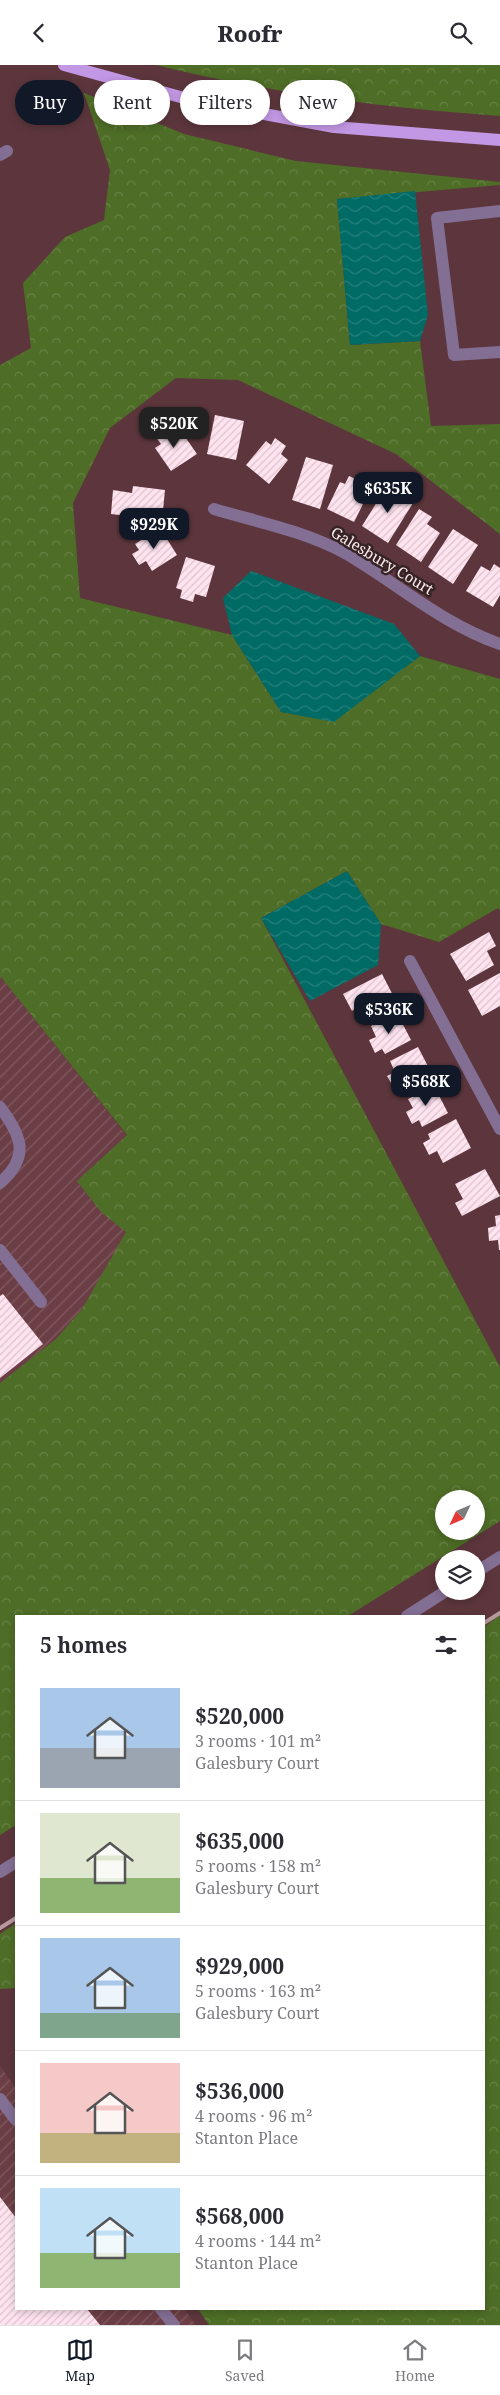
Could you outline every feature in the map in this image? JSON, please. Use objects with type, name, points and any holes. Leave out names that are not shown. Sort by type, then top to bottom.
[{"type":"main road","points":[[64,65],[195,101],[334,127],[500,140]]},
{"type":"street","points":[[500,211],[437,218],[454,355],[500,352]]},
{"type":"street","name":"Galesbury Court","points":[[214,509],[292,532],[344,553],[461,628],[500,644]]},
{"type":"street","points":[[410,961],[500,1129]]},
{"type":"street","points":[[0,1107],[15,1127],[20,1146],[18,1159],[0,1183]]},
{"type":"street","points":[[0,1250],[41,1302]]},
{"type":"street","points":[[485,1566],[500,1557]]},
{"type":"street","points":[[408,1615],[435,1598]]},
{"type":"street","points":[[0,1872],[15,1863]]},
{"type":"street","points":[[0,2099],[15,2119]]},
{"type":"street","points":[[162,2310],[174,2325]]},
{"type":"shaded area","points":[[0,976],[127,1136],[101,1212],[127,1232],[82,1309],[56,1339],[0,1383]]},
{"type":"shaded area","points":[[0,2066],[15,2087],[15,2310],[185,2310],[196,2325],[0,2325]]},
{"type":"green space","points":[[156,65],[500,65],[500,116],[355,102],[355,80],[280,80],[280,90],[270,89],[270,80],[222,80]]},
{"type":"green space","points":[[84,93],[94,97],[94,123]]},
{"type":"green space","points":[[95,125],[162,125],[184,134],[296,161],[500,182],[500,185],[337,199],[350,345],[420,341],[431,426],[500,424],[500,534],[396,454],[238,380],[176,378],[110,428],[73,503],[80,598],[232,635],[281,712],[334,721],[420,656],[500,679],[500,910],[498,908],[439,942],[381,924],[347,871],[261,918],[500,1367],[500,1521],[485,1530],[485,1490],[435,1490],[435,1540],[470,1540],[454,1550],[435,1550],[435,1562],[350,1615],[15,1615],[15,1826],[0,1835],[0,1383],[56,1339],[82,1309],[126,1232],[101,1212],[77,1181],[127,1135],[0,976],[0,365],[31,348],[23,283],[65,237],[104,220],[110,170]]},
{"type":"green space","points":[[500,1615],[500,2325],[209,2325],[199,2310],[485,2310],[485,1626]]},
{"type":"green space","points":[[15,1924],[15,1988],[0,1989],[0,1934]]},
{"type":"water","points":[[415,191],[428,315],[420,341],[350,345],[337,199]]},
{"type":"water","points":[[251,571],[394,624],[420,656],[334,722],[281,712],[232,635],[223,598]]},
{"type":"water","points":[[347,871],[381,924],[378,965],[310,1001],[261,918]]},
{"type":"building","points":[[215,415],[244,421],[236,460],[207,454]]},
{"type":"building","points":[[167,429],[172,437],[181,431],[197,454],[171,471],[155,448],[161,444],[155,436]]},
{"type":"building","points":[[275,438],[286,446],[281,454],[288,460],[269,484],[246,465],[266,441],[271,445]]},
{"type":"building","points":[[306,457],[333,465],[320,509],[292,500]]},
{"type":"building","points":[[349,476],[362,482],[358,489],[368,494],[354,522],[327,509],[340,482],[345,484]]},
{"type":"building","points":[[133,486],[165,490],[162,520],[111,514],[113,490],[132,493]]},
{"type":"building","points":[[387,486],[413,503],[388,543],[362,526]]},
{"type":"building","points":[[419,509],[432,517],[427,524],[440,533],[421,562],[396,545]]},
{"type":"building","points":[[160,528],[177,555],[152,571],[146,561],[139,565],[132,554],[139,550],[135,544]]},
{"type":"building","points":[[453,529],[478,545],[453,584],[428,567]]},
{"type":"building","points":[[186,557],[215,566],[206,597],[195,594],[193,602],[180,598],[182,590],[176,588]]},
{"type":"building","points":[[494,564],[500,568],[500,595],[493,607],[466,591],[481,566],[490,571]]},
{"type":"building","points":[[489,932],[496,946],[487,951],[494,965],[466,981],[450,954]]},
{"type":"building","points":[[500,973],[500,1006],[482,1016],[468,990]]},
{"type":"building","points":[[382,974],[397,1003],[365,1020],[358,1007],[352,1011],[343,994]]},
{"type":"building","points":[[397,1013],[411,1040],[385,1054],[382,1049],[375,1053],[369,1040],[376,1037],[371,1026]]},
{"type":"building","points":[[418,1047],[433,1076],[405,1091],[401,1084],[394,1088],[387,1076],[395,1072],[390,1061]]},
{"type":"building","points":[[434,1086],[448,1113],[422,1127],[419,1120],[412,1124],[406,1112],[413,1108],[408,1099]]},
{"type":"building","points":[[456,1119],[471,1148],[443,1163],[437,1151],[429,1155],[423,1143],[430,1139],[428,1134]]},
{"type":"building","points":[[485,1169],[500,1196],[462,1216],[455,1203],[463,1199],[455,1184]]},
{"type":"building","points":[[500,1215],[499,1250],[498,1240],[489,1241],[488,1228],[496,1226],[495,1216]]},
{"type":"building","points":[[3,1294],[43,1344],[0,1378],[0,1296]]},
{"type":"building","points":[[0,2197],[15,2217],[15,2310],[88,2310],[100,2325],[0,2325]]},
{"type":"railway","points":[[485,1622],[500,1613]]},
{"type":"railway","points":[[0,1928],[15,1919]]}]
